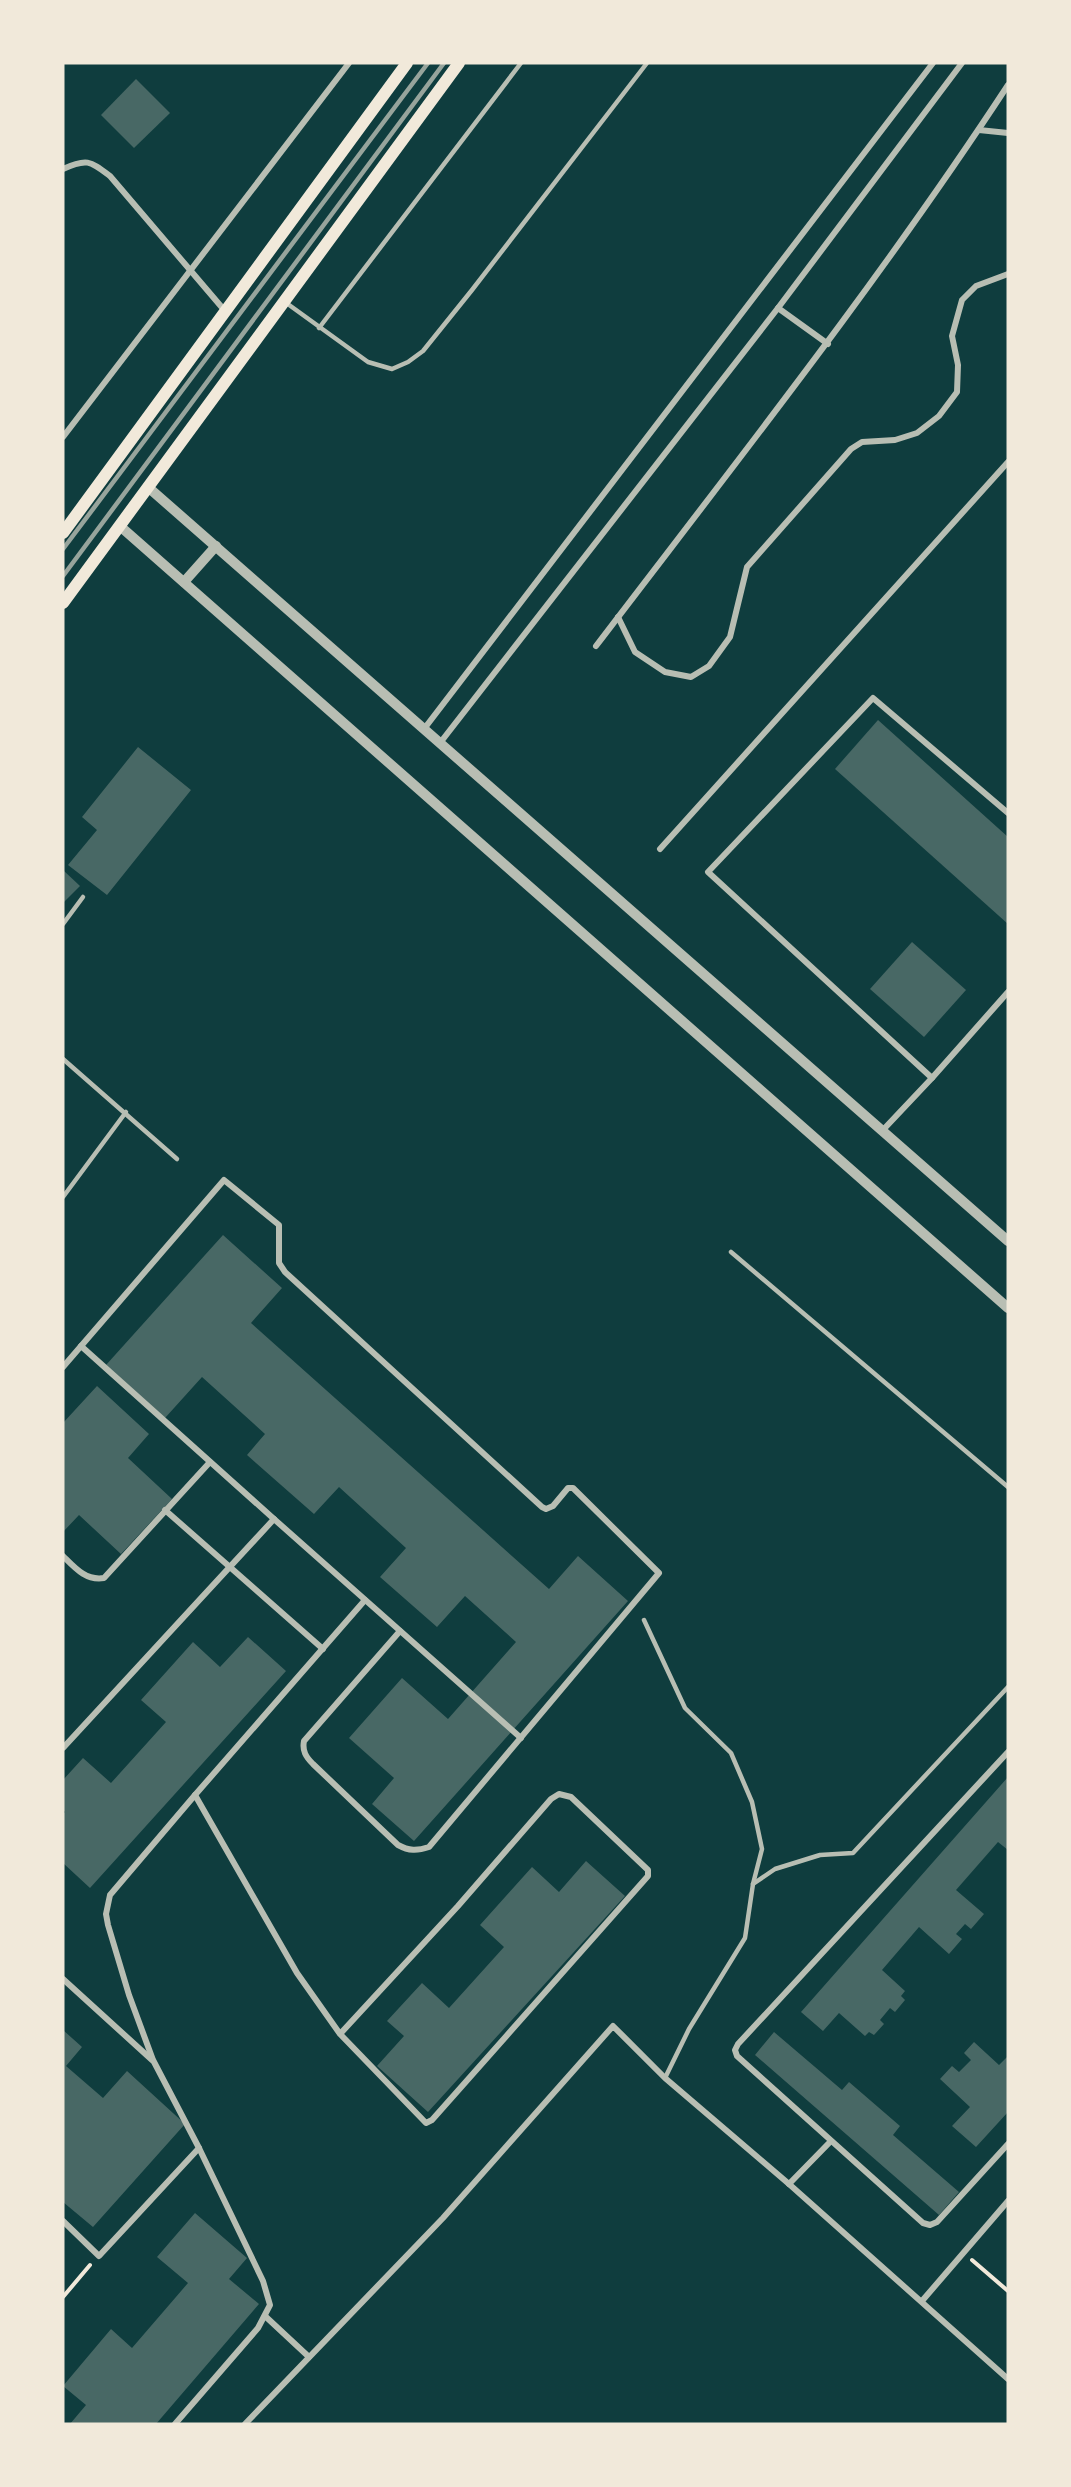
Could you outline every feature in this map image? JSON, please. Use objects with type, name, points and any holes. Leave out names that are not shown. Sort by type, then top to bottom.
[{"type":"main road","points":[[63,533],[406,63]]},
{"type":"main road","points":[[63,603],[121,527],[459,63]]},
{"type":"street","points":[[63,437],[349,63]]},
{"type":"street","points":[[424,729],[933,63]]},
{"type":"street","points":[[440,743],[778,308],[962,63]]},
{"type":"street","points":[[596,645],[828,344],[948,177],[1008,85]]},
{"type":"street","points":[[979,130],[1008,133]]},
{"type":"street","points":[[63,170],[82,161],[93,163],[110,176],[225,311]]},
{"type":"street","points":[[618,618],[635,651],[665,672],[691,677],[709,666],[730,637],[747,567],[851,449],[862,442],[895,440],[917,432],[939,416],[957,392],[958,365],[952,336],[962,300],[976,286],[1008,274]]},
{"type":"street","points":[[778,308],[828,344]]},
{"type":"street","points":[[660,849],[1008,462]]},
{"type":"street","points":[[149,488],[1008,1241]]},
{"type":"street","points":[[121,527],[1008,1308]]},
{"type":"street","points":[[184,582],[216,546]]},
{"type":"street","points":[[932,1078],[708,872],[873,698],[1008,813]]},
{"type":"street","points":[[882,1131],[1008,992]]},
{"type":"street","points":[[63,1367],[224,1180],[279,1225],[279,1263],[285,1272],[542,1507],[550,1508],[568,1488],[573,1488],[659,1573],[429,1847],[407,1850],[398,1845],[313,1764],[303,1748],[304,1741],[400,1631]]},
{"type":"street","points":[[81,1346],[520,1738]]},
{"type":"street","points":[[63,1556],[87,1576],[95,1580],[104,1578],[210,1462]]},
{"type":"street","points":[[165,1510],[323,1649]]},
{"type":"street","points":[[63,1748],[274,1519]]},
{"type":"street","points":[[175,2424],[258,2328],[270,2306],[263,2281],[199,2148],[153,2060],[129,1995],[106,1914],[107,1904],[110,1895],[195,1794],[365,1600]]},
{"type":"street","points":[[1008,1752],[738,2044],[735,2050],[737,2056],[922,2223],[930,2225],[937,2222],[1008,2144]]},
{"type":"street","points":[[195,1794],[297,1973],[340,2034],[423,2121],[429,2122],[648,1876],[648,1870],[572,1797],[560,1794],[551,1799],[458,1906],[340,2034]]},
{"type":"street","points":[[63,1979],[153,2060]]},
{"type":"street","points":[[245,2424],[443,2218],[614,2026],[665,2078],[789,2184],[1008,2379]]},
{"type":"street","points":[[789,2184],[830,2142]]},
{"type":"street","points":[[63,2221],[99,2256],[199,2148]]},
{"type":"street","points":[[922,2301],[1008,2201]]},
{"type":"street","points":[[265,2316],[309,2357]]},
{"type":"lane","points":[[319,328],[521,63]]},
{"type":"lane","points":[[285,302],[368,362],[392,369],[408,362],[423,351],[646,63]]},
{"type":"lane","points":[[63,924],[83,897]]},
{"type":"lane","points":[[63,1059],[177,1159]]},
{"type":"lane","points":[[63,1197],[126,1112]]},
{"type":"lane","points":[[731,1252],[1008,1487]]},
{"type":"lane","points":[[644,1620],[685,1708],[731,1753],[752,1802],[762,1849],[753,1884],[745,1938],[689,2029],[665,2078]]},
{"type":"lane","points":[[753,1884],[775,1869],[786,1865],[820,1855],[853,1853],[1008,1687]]},
{"type":"path","points":[[965,2253],[1008,2291]]},
{"type":"path","points":[[63,2296],[99,2256]]},
{"type":"building","points":[[136,79],[170,113],[134,148],[101,115]]},
{"type":"building","points":[[878,720],[1008,837],[1008,924],[835,769]]},
{"type":"building","points":[[138,747],[191,790],[107,895],[68,865],[97,830],[82,817]]},
{"type":"building","points":[[63,870],[80,886],[63,903]]},
{"type":"building","points":[[912,942],[966,990],[924,1037],[870,989]]},
{"type":"building","points":[[223,1235],[282,1288],[251,1323],[549,1589],[578,1556],[628,1601],[414,1841],[372,1804],[394,1778],[349,1738],[402,1678],[448,1719],[516,1642],[465,1596],[437,1627],[380,1577],[406,1548],[339,1487],[314,1514],[247,1455],[265,1434],[202,1377],[165,1418],[106,1365]]},
{"type":"building","points":[[97,1386],[149,1434],[128,1458],[172,1499],[121,1554],[79,1515],[63,1532],[63,1423]]},
{"type":"building","points":[[248,1637],[286,1671],[90,1888],[63,1863],[63,1814],[65,1812],[63,1810],[63,1780],[83,1758],[111,1783],[166,1722],[141,1700],[193,1642],[220,1667]]},
{"type":"building","points":[[1008,1777],[1008,1850],[998,1842],[956,1890],[984,1914],[971,1929],[965,1924],[956,1934],[962,1939],[949,1954],[919,1927],[882,1970],[905,1991],[901,1996],[905,2000],[895,2012],[890,2008],[880,2020],[884,2024],[874,2035],[869,2032],[865,2036],[839,2013],[823,2031],[801,2012]]},
{"type":"building","points":[[586,1861],[625,1896],[428,2112],[377,2066],[404,2036],[387,2021],[422,1983],[449,2008],[504,1947],[480,1925],[532,1867],[559,1892]]},
{"type":"building","points":[[63,2030],[82,2047],[66,2066],[103,2098],[127,2071],[185,2124],[93,2227],[63,2202]]},
{"type":"building","points":[[774,2032],[842,2090],[849,2082],[900,2126],[893,2135],[959,2192],[939,2215],[755,2055]]},
{"type":"building","points":[[974,2042],[999,2065],[1008,2056],[1008,2112],[976,2147],[952,2126],[970,2107],[940,2079],[952,2066],[959,2072],[971,2060],[964,2053]]},
{"type":"building","points":[[195,2213],[247,2258],[229,2279],[259,2304],[156,2424],[70,2424],[86,2405],[63,2386],[111,2329],[132,2348],[188,2283],[157,2257]]},
{"type":"railway","points":[[63,549],[428,63]]},
{"type":"railway","points":[[63,576],[444,63]]}]
